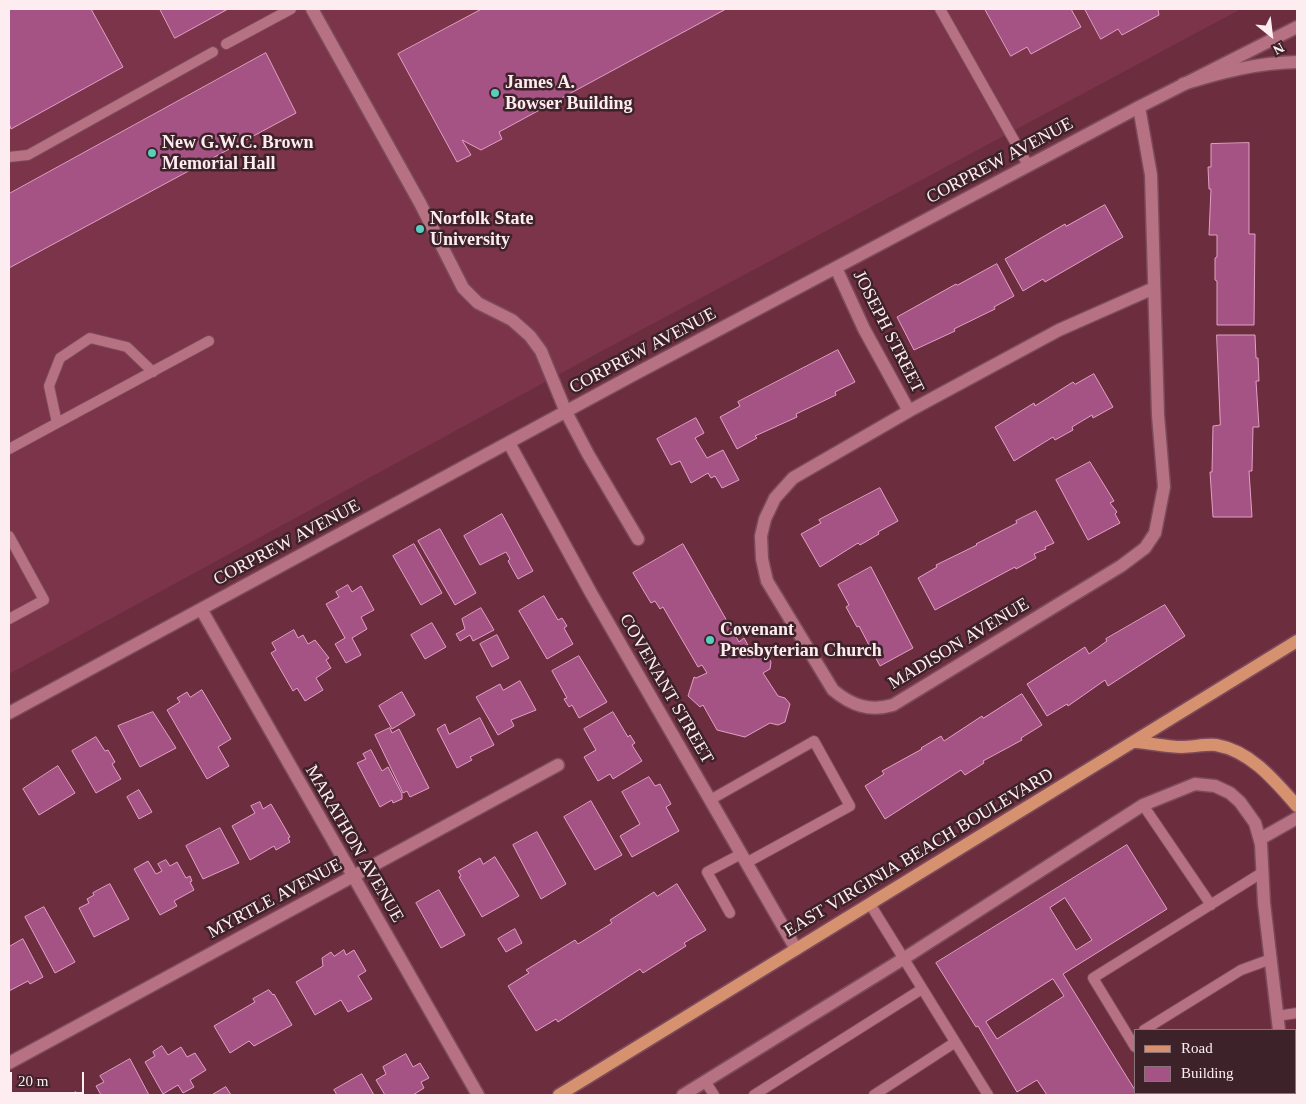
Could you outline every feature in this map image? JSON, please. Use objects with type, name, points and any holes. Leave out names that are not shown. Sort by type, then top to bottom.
[{"type":"main road","name":"EAST VIRGINIA BEACH BOULEVARD","points":[[559,1095],[1297,642]]},
{"type":"main road","points":[[1136,742],[1180,747],[1215,745],[1235,750],[1248,758],[1278,784],[1297,806]]},
{"type":"street","points":[[312,9],[420,203],[463,288],[478,302],[512,320],[530,336],[541,352],[566,412],[588,454],[638,539]]},
{"type":"street","name":"CORPREW AVENUE","points":[[9,713],[1028,165],[1297,27]]},
{"type":"street","points":[[1184,84],[1234,68],[1268,63],[1297,62]]},
{"type":"street","name":"MADISON AVENUE","points":[[1139,107],[1151,175],[1155,248],[1154,288],[1158,415],[1164,487],[1160,518],[1155,533],[1145,548],[1121,566],[892,705],[883,708],[862,708],[846,701],[833,690],[767,581],[762,559],[761,536],[765,519],[775,498],[793,478],[910,411],[1059,330],[1154,288]]},
{"type":"street","name":"JOSEPH STREET","points":[[836,268],[864,328],[910,411]]},
{"type":"street","name":"COVENANT STREET","points":[[509,443],[591,593],[796,950]]},
{"type":"street","name":"MARATHON AVENUE","points":[[201,609],[478,1095]]},
{"type":"street","name":"MYRTLE AVENUE","points":[[9,1063],[558,765]]},
{"type":"street","points":[[683,1095],[1143,805],[1195,784],[1214,786],[1230,793],[1240,802],[1255,823],[1260,839],[1270,959],[1279,1029]]},
{"type":"street","points":[[1260,839],[1297,818]]},
{"type":"lane","points":[[226,44],[291,9]]},
{"type":"lane","points":[[940,9],[1028,165]]},
{"type":"lane","points":[[9,157],[28,155],[213,52]]},
{"type":"lane","points":[[57,423],[49,386],[60,358],[90,338],[127,347],[154,372]]},
{"type":"lane","points":[[9,449],[209,341]]},
{"type":"lane","points":[[9,536],[44,600],[9,619]]},
{"type":"lane","points":[[710,800],[814,741],[850,806],[743,858],[707,872],[730,913]]},
{"type":"lane","points":[[1143,805],[1210,905]]},
{"type":"lane","points":[[1133,1041],[1093,978],[1263,872]]},
{"type":"lane","points":[[870,904],[954,1043],[988,1095]]},
{"type":"lane","points":[[1146,1029],[1241,970],[1270,959]]},
{"type":"lane","points":[[754,1095],[922,989]]},
{"type":"lane","points":[[1277,1016],[1297,1013]]},
{"type":"lane","points":[[874,1095],[954,1043]]},
{"type":"lane","points":[[705,1081],[714,1095]]},
{"type":"shaded area","name":"Norfolk State University","points":[[9,9],[1241,9],[613,345],[9,674]]},
{"type":"building","points":[[9,9],[91,9],[123,67],[11,129],[9,123]]},
{"type":"building","points":[[160,9],[228,9],[175,38]]},
{"type":"building","name":"James A. Bowser Building","points":[[482,9],[726,9],[499,132],[502,139],[481,150],[462,140],[471,155],[457,162],[398,54]]},
{"type":"building","points":[[985,9],[1071,9],[1081,27],[1031,54],[1027,47],[1011,56]]},
{"type":"building","points":[[1085,9],[1158,9],[1159,15],[1122,35],[1118,29],[1101,39]]},
{"type":"building","name":"New G.W.C. Brown Memorial Hall","points":[[266,53],[296,113],[9,268],[9,194]]},
{"type":"building","points":[[1249,143],[1249,234],[1255,234],[1254,325],[1217,325],[1215,258],[1217,257],[1217,235],[1209,235],[1211,189],[1209,189],[1208,167],[1211,167],[1211,144]]},
{"type":"building","points":[[1105,205],[1123,237],[1045,282],[1043,279],[1023,291],[1005,259],[1065,224],[1066,226]]},
{"type":"building","points":[[997,264],[1014,296],[994,307],[995,309],[954,329],[955,331],[914,350],[897,317],[956,284]]},
{"type":"building","points":[[1217,335],[1255,335],[1259,381],[1256,381],[1259,427],[1253,427],[1252,471],[1249,471],[1252,517],[1213,517],[1210,472],[1212,472],[1213,426],[1220,425]]},
{"type":"building","points":[[838,350],[855,382],[835,392],[836,395],[796,414],[797,417],[755,436],[757,438],[737,449],[720,417],[740,406],[738,402]]},
{"type":"building","points":[[1094,374],[1113,407],[1093,418],[1092,415],[1072,427],[1073,430],[1055,440],[1053,437],[1014,461],[995,427],[1034,403],[1035,406],[1073,382],[1075,384]]},
{"type":"building","points":[[696,418],[704,433],[695,438],[707,458],[723,450],[739,480],[722,488],[715,476],[711,478],[708,473],[691,483],[680,461],[671,465],[657,439]]},
{"type":"building","points":[[1090,462],[1114,501],[1110,503],[1117,512],[1115,514],[1120,523],[1088,540],[1056,480]]},
{"type":"building","points":[[880,488],[898,521],[878,532],[879,534],[860,545],[858,543],[820,567],[801,534],[821,523],[819,520]]},
{"type":"building","points":[[1036,511],[1054,543],[1034,554],[1036,558],[1016,569],[1015,567],[935,610],[918,578],[937,567],[936,565],[977,545]]},
{"type":"building","points":[[502,514],[533,571],[518,579],[508,561],[510,559],[506,552],[480,565],[464,536]]},
{"type":"building","points":[[440,529],[476,593],[455,605],[418,541]]},
{"type":"building","points":[[414,544],[442,593],[421,605],[393,556]]},
{"type":"building","name":"Covenant Presbyterian Church","points":[[683,544],[739,642],[744,638],[749,647],[755,643],[760,651],[765,651],[771,662],[770,669],[763,673],[778,696],[785,698],[790,704],[785,722],[778,725],[770,723],[745,737],[717,730],[703,705],[700,707],[688,696],[694,677],[696,678],[707,673],[702,665],[698,667],[663,607],[660,609],[655,601],[651,603],[633,573]]},
{"type":"building","points":[[871,567],[913,648],[880,666],[859,626],[857,627],[846,607],[849,605],[838,585]]},
{"type":"building","points":[[348,585],[352,592],[361,586],[374,610],[361,617],[367,629],[352,638],[361,655],[346,663],[335,644],[345,638],[326,604],[339,597],[336,592]]},
{"type":"building","points":[[544,596],[558,620],[562,618],[567,626],[564,628],[573,644],[547,659],[519,611]]},
{"type":"building","points":[[1165,605],[1185,636],[1108,686],[1105,680],[1068,706],[1067,704],[1047,716],[1027,684],[1085,647],[1089,654],[1107,641],[1106,639]]},
{"type":"building","points":[[481,608],[494,630],[473,641],[470,635],[460,641],[456,634],[465,629],[462,619]]},
{"type":"building","points":[[432,623],[446,647],[425,659],[411,635]]},
{"type":"building","points":[[294,630],[298,638],[303,635],[308,644],[315,640],[329,658],[326,660],[331,668],[316,678],[323,690],[305,701],[297,688],[293,691],[271,653],[276,650],[272,643]]},
{"type":"building","points":[[497,635],[509,658],[492,667],[480,644]]},
{"type":"building","points":[[579,656],[607,702],[579,718],[572,705],[569,707],[564,699],[567,698],[552,671]]},
{"type":"building","points":[[520,681],[536,710],[511,720],[514,726],[498,735],[476,697],[500,684],[503,690]]},
{"type":"building","points":[[202,690],[231,739],[218,747],[229,766],[207,779],[167,710],[180,702],[177,698],[187,692],[190,697]]},
{"type":"building","points":[[402,692],[415,715],[392,729],[379,706]]},
{"type":"building","points":[[1022,694],[1042,725],[1021,738],[1022,740],[983,761],[984,763],[965,775],[961,770],[885,819],[865,786],[884,774],[882,771],[941,736],[944,741],[982,716],[983,718]]},
{"type":"building","points":[[153,712],[176,748],[140,767],[118,726]]},
{"type":"building","points":[[613,712],[628,737],[630,735],[635,743],[632,745],[642,761],[613,779],[610,774],[598,781],[584,757],[596,750],[584,729]]},
{"type":"building","points":[[480,718],[494,745],[470,757],[472,760],[457,768],[437,729],[445,724],[449,734]]},
{"type":"building","points":[[390,728],[392,733],[399,729],[429,788],[410,797],[407,791],[403,793],[375,735]]},
{"type":"building","points":[[96,737],[105,751],[108,750],[115,762],[112,764],[121,779],[96,793],[72,751]]},
{"type":"building","points":[[371,750],[382,771],[388,767],[402,794],[402,799],[393,803],[392,800],[380,807],[357,763],[366,759],[363,754]]},
{"type":"building","points":[[58,766],[75,793],[39,815],[23,789]]},
{"type":"building","points":[[649,777],[655,786],[660,784],[671,804],[666,807],[679,831],[632,857],[620,836],[640,824],[622,792]]},
{"type":"building","points":[[139,790],[152,812],[139,819],[127,797]]},
{"type":"building","points":[[591,801],[622,855],[595,870],[564,817]]},
{"type":"building","points":[[260,802],[263,809],[271,804],[290,837],[288,838],[290,842],[276,850],[274,846],[250,860],[232,826],[255,813],[251,806]]},
{"type":"building","points":[[220,828],[239,863],[203,879],[186,846]]},
{"type":"building","points":[[537,832],[566,884],[541,899],[513,845]]},
{"type":"building","points":[[1127,845],[1167,909],[1063,974],[1134,1089],[1134,1094],[1138,1095],[1047,1095],[1037,1080],[1017,1092],[978,1026],[976,1027],[936,963]],"holes":[[[1065,898],[1092,940],[1076,950],[1050,908]],[[1053,979],[1064,996],[997,1039],[986,1022]]]},
{"type":"building","points":[[495,857],[519,896],[482,917],[459,877],[461,876],[458,871],[480,858],[483,864]]},
{"type":"building","points":[[166,860],[170,866],[177,862],[186,878],[190,876],[192,881],[190,882],[194,890],[174,901],[177,906],[160,915],[134,869],[148,861],[156,874],[162,871],[158,864]]},
{"type":"building","points":[[110,884],[129,919],[94,937],[79,908],[89,903],[87,899],[94,895],[93,893]]},
{"type":"building","points":[[677,884],[706,930],[684,943],[686,946],[643,973],[640,969],[558,1022],[556,1019],[536,1031],[508,986],[529,973],[526,970],[575,940],[578,944],[612,923],[610,920],[654,892],[657,896]]},
{"type":"building","points":[[439,890],[465,935],[441,948],[416,903]]},
{"type":"building","points":[[44,907],[75,962],[55,973],[25,917]]},
{"type":"building","points":[[515,929],[522,943],[506,952],[498,939]]},
{"type":"building","points":[[23,939],[43,977],[30,984],[28,981],[9,991],[9,947]]},
{"type":"building","points":[[344,950],[346,955],[354,950],[366,971],[358,976],[372,999],[348,1012],[341,1000],[315,1015],[296,982],[323,966],[322,958],[331,952],[334,956]]},
{"type":"building","points":[[269,990],[274,994],[292,1025],[254,1046],[249,1041],[230,1053],[214,1026],[255,1002],[253,999]]},
{"type":"building","points":[[162,1046],[168,1055],[181,1047],[187,1057],[195,1053],[206,1070],[190,1080],[194,1087],[183,1093],[178,1085],[163,1094],[145,1062],[155,1056],[153,1052]]},
{"type":"building","points":[[406,1054],[413,1067],[420,1063],[429,1078],[421,1082],[424,1088],[413,1095],[385,1095],[376,1080],[386,1074],[383,1067]]},
{"type":"building","points":[[130,1059],[149,1095],[101,1095],[96,1086],[104,1082],[100,1076]]},
{"type":"building","points":[[362,1074],[374,1095],[337,1095],[334,1090]]},
{"type":"building","points":[[226,1087],[231,1095],[212,1095]]},
{"type":"place","name":"James A. Bowser Building","points":[[495,93]]},
{"type":"place","name":"New G.W.C. Brown Memorial Hall","points":[[152,153]]},
{"type":"place","name":"Norfolk State University","points":[[420,229]]},
{"type":"place","name":"Covenant Presbyterian Church","points":[[710,640]]}]
